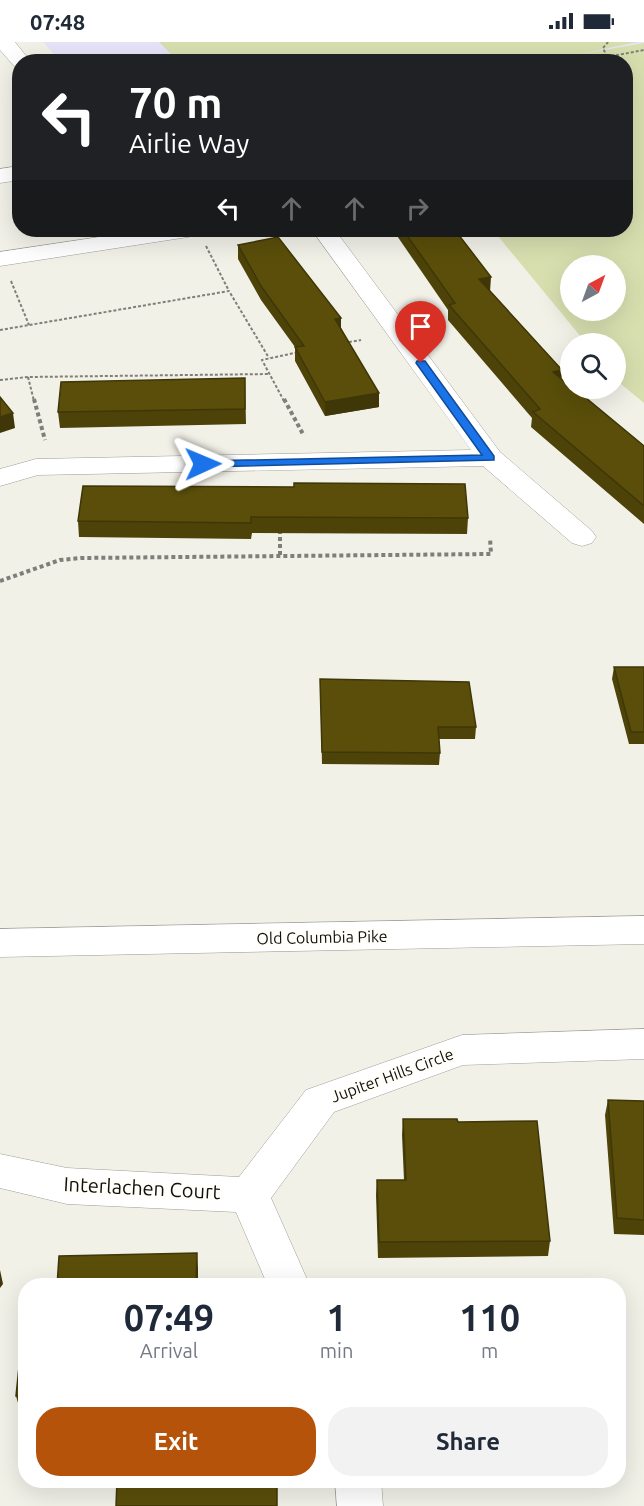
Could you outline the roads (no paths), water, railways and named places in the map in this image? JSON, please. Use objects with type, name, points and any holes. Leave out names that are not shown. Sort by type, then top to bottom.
[{"type":"street","points":[[4,42],[14,54]]},
{"type":"street","points":[[4,268],[124,237]]},
{"type":"street","points":[[329,237],[490,458],[582,537]]},
{"type":"street","points":[[0,478],[36,467],[490,458]]},
{"type":"street","name":"Old Columbia Pike","points":[[0,943],[644,930]]},
{"type":"street","name":"Jupiter Hills Circle","points":[[249,1194],[320,1101],[462,1050],[644,1044]]},
{"type":"street","name":"Interlachen Court","points":[[0,1171],[67,1186],[249,1194]]},
{"type":"street","points":[[249,1194],[286,1278]]},
{"type":"street","points":[[358,1488],[360,1506]]}]
